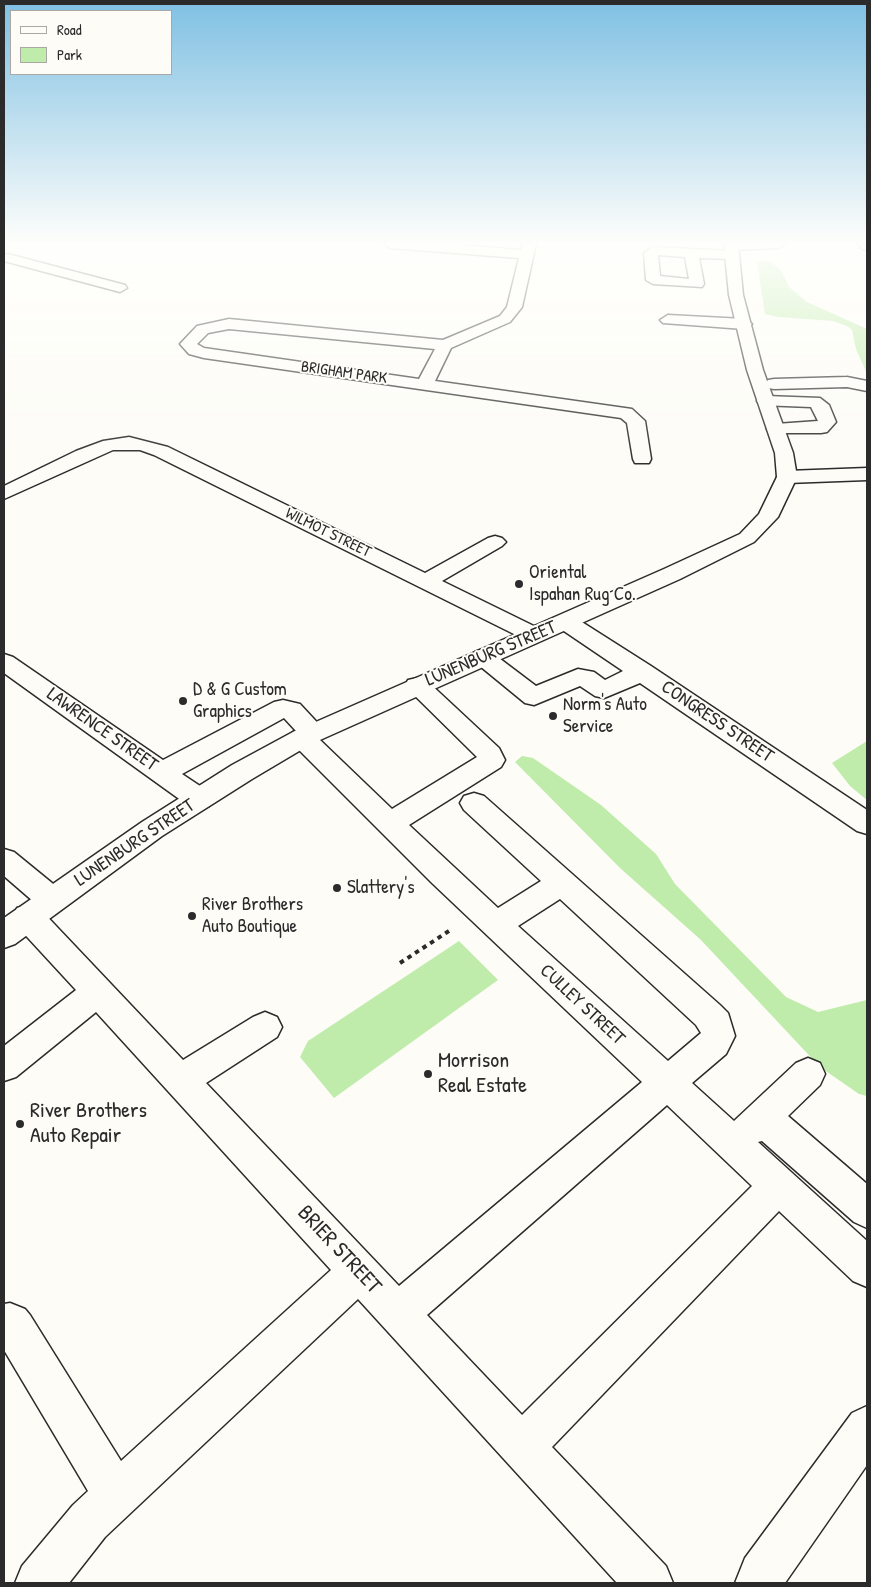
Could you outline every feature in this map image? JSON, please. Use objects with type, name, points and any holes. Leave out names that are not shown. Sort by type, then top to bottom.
[{"type":"street","points":[[424,384],[445,345],[506,318]]},
{"type":"street","points":[[742,318],[763,392],[784,452],[787,477],[867,474]]},
{"type":"street","points":[[668,320],[744,324]]},
{"type":"street","name":"BRIGHAM PARK","points":[[445,345],[229,324],[203,329],[188,344],[195,351],[204,353],[626,413],[636,422],[642,459]]},
{"type":"street","points":[[763,392],[847,382],[867,386]]},
{"type":"street","points":[[763,392],[814,402],[820,405],[827,422],[821,428],[776,429]]},
{"type":"street","name":"WILMOT STREET","points":[[4,493],[83,455],[118,444],[129,443],[161,451],[534,635]]},
{"type":"street","name":"LUNENBURG STREET","points":[[28,917],[152,829],[308,735],[566,622],[747,538],[768,517],[787,477]]},
{"type":"street","points":[[426,582],[495,542]]},
{"type":"street","name":"CONGRESS STREET","points":[[566,622],[867,824]]},
{"type":"street","points":[[483,657],[534,697],[578,677],[585,678],[604,690],[642,672]]},
{"type":"street","name":"LAWRENCE STREET","points":[[4,662],[199,799]]},
{"type":"street","points":[[389,824],[492,760],[490,754],[417,686]]},
{"type":"street","name":"CULLEY STREET","points":[[163,772],[283,708],[291,710],[308,735],[389,824],[666,1083],[867,1267]]},
{"type":"street","points":[[398,1313],[714,1043],[718,1036],[716,1024],[474,803]]},
{"type":"street","name":"BRIER STREET","points":[[4,860],[28,917],[649,1583]]},
{"type":"street","points":[[496,925],[562,883]]},
{"type":"street","points":[[4,1066],[98,992]]},
{"type":"street","points":[[181,1080],[265,1027]]},
{"type":"street","points":[[733,1143],[808,1074]]},
{"type":"street","points":[[762,1117],[867,1210]]},
{"type":"street","points":[[522,1447],[779,1185]]},
{"type":"street","points":[[39,1583],[89,1521],[359,1271]]},
{"type":"street","points":[[4,1324],[10,1324],[15,1330],[117,1496]]},
{"type":"street","points":[[759,1583],[762,1575],[867,1428]]},
{"type":"path","points":[[400,963],[456,927]]},
{"type":"green space","points":[[793,318],[843,318],[867,329],[867,374],[856,349],[852,330],[833,321]]},
{"type":"green space","points":[[867,741],[867,800],[850,786],[832,763]]},
{"type":"green space","points":[[522,756],[533,758],[601,805],[656,854],[675,884],[786,997],[818,1012],[867,1000],[867,1096],[859,1094],[820,1067],[701,940],[620,868],[515,762]]},
{"type":"green space","points":[[459,941],[498,980],[334,1098],[300,1057],[308,1041]]},
{"type":"place","name":"Oriental Ispahan Rug Co.","points":[[519,584]]},
{"type":"place","name":"D & G Custom Graphics","points":[[183,701]]},
{"type":"place","name":"Norm's Auto Service","points":[[553,716]]},
{"type":"place","name":"Slattery's","points":[[337,888]]},
{"type":"place","name":"River Brothers Auto Boutique","points":[[192,916]]},
{"type":"place","name":"Morrison Real Estate","points":[[428,1074]]},
{"type":"place","name":"River Brothers Auto Repair","points":[[20,1124]]}]
